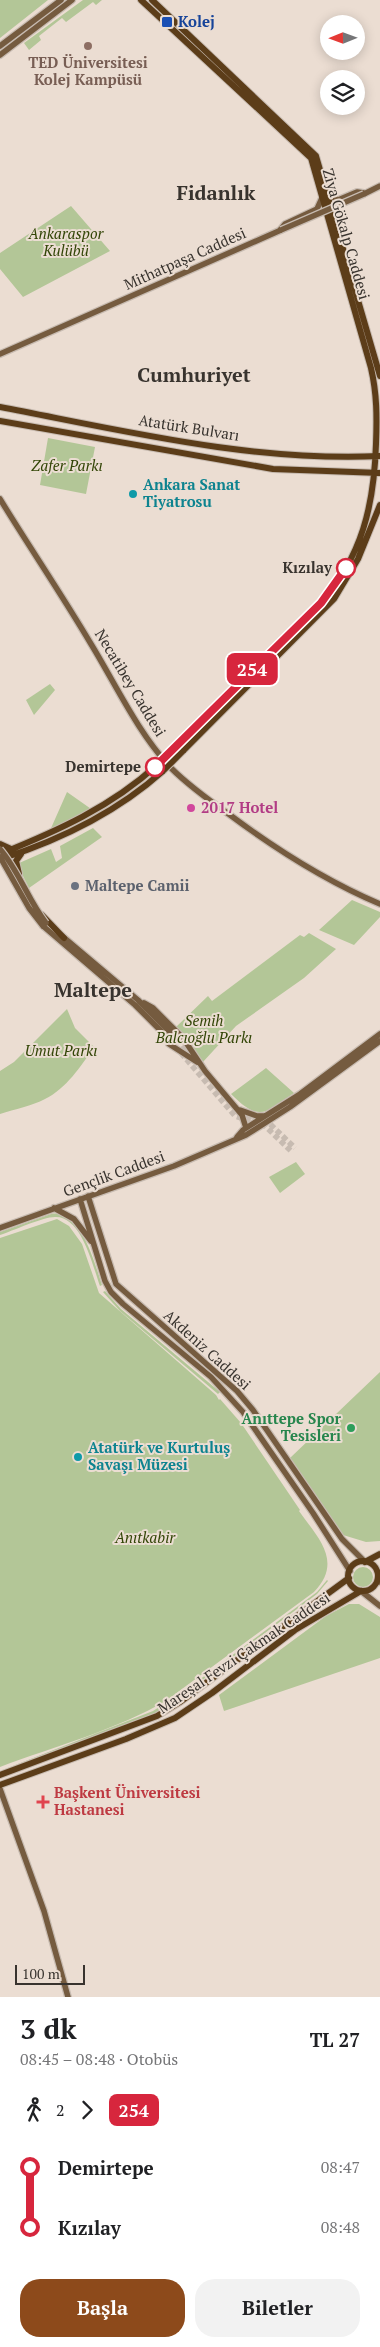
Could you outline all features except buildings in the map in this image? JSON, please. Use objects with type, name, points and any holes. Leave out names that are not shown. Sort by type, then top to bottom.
[{"type":"main road","points":[[0,46],[60,0]]},
{"type":"main road","points":[[0,56],[72,0]]},
{"type":"main road","name":"Ziya Gökalp Caddesi","points":[[0,857],[11,849],[40,839],[82,819],[127,791],[157,765],[321,603],[338,582],[365,529],[377,473],[377,402],[374,384],[326,195],[312,162],[308,156],[141,0]]},
{"type":"main road","name":"Ziya Gökalp Caddesi","points":[[152,0],[314,154],[380,376]]},
{"type":"main road","name":"Mithatpaşa Caddesi","points":[[0,354],[380,186]]},
{"type":"main road","points":[[281,230],[285,224],[317,209],[326,195],[338,200],[357,192],[364,194]]},
{"type":"main road","name":"Atatürk Bulvarı","points":[[0,406],[198,443],[260,452],[318,456],[378,456]]},
{"type":"main road","name":"Atatürk Bulvarı","points":[[0,421],[272,470],[377,473]]},
{"type":"main road","name":"Necatibey Caddesi","points":[[0,500],[63,597],[147,737],[172,769],[198,792],[308,869],[355,894],[380,904]]},
{"type":"main road","points":[[246,1128],[242,1115],[198,1062],[179,1033],[154,1008],[137,1002],[45,925],[29,908],[0,857],[22,852],[86,825],[131,797],[163,771],[334,599],[358,559],[380,505]]},
{"type":"main road","points":[[0,844],[11,849]]},
{"type":"main road","points":[[0,849],[10,862],[45,925],[64,938]]},
{"type":"main road","points":[[22,852],[18,856],[16,867],[26,891],[39,912],[64,938],[137,1002],[175,1041]]},
{"type":"main road","points":[[137,1002],[144,1017],[169,1044],[198,1062]]},
{"type":"main road","name":"Gençlik Caddesi","points":[[235,1138],[246,1128],[300,1094],[380,1034]]},
{"type":"main road","name":"Gençlik Caddesi","points":[[0,1228],[174,1166],[235,1138],[246,1135],[290,1107],[380,1041]]},
{"type":"main road","points":[[236,1109],[257,1116],[266,1116]]},
{"type":"main road","name":"Akdeniz Caddesi","points":[[88,1196],[116,1284],[237,1391],[281,1449],[342,1539],[365,1562]]},
{"type":"main road","name":"Akdeniz Caddesi","points":[[80,1199],[105,1281],[116,1297],[224,1390],[243,1412],[274,1453],[350,1571]]},
{"type":"main road","points":[[54,1208],[74,1219],[94,1246]]},
{"type":"main road","points":[[274,1453],[281,1449]]},
{"type":"main road","points":[[380,1554],[365,1562],[358,1563],[350,1571],[349,1578],[352,1586],[380,1606]]},
{"type":"main road","points":[[361,1591],[372,1588],[379,1577],[372,1565],[365,1562]]},
{"type":"main road","name":"Mareşal Fevzi Çakmak Caddesi","points":[[0,1776],[157,1716],[180,1702],[349,1578]]},
{"type":"main road","name":"Mareşal Fevzi Çakmak Caddesi","points":[[0,1787],[126,1739],[175,1718],[212,1693],[295,1630],[361,1591]]},
{"type":"main road","points":[[0,1787],[44,1911],[68,1997]]},
{"type":"green space","points":[[0,0],[48,0],[0,38]]},
{"type":"green space","points":[[83,0],[102,0],[96,5],[93,2],[66,22],[62,18],[39,36],[41,40],[29,50],[24,43]]},
{"type":"green space","name":"Ankaraspor Kulübü","points":[[71,206],[110,251],[23,297],[0,269],[0,253]]},
{"type":"green space","name":"Zafer Parkı","points":[[48,438],[95,447],[86,494],[40,485]]},
{"type":"green space","points":[[50,684],[55,690],[34,715],[26,700]]},
{"type":"green space","points":[[67,792],[94,811],[48,835]]},
{"type":"green space","points":[[93,828],[102,837],[29,888],[17,864],[51,849],[56,862],[62,858],[60,846]]},
{"type":"green space","points":[[352,900],[380,912],[380,917],[354,945],[319,930]]},
{"type":"green space","name":"Semih Balcıoğlu Parkı","points":[[309,933],[336,949],[304,978],[236,1026],[202,1063],[176,1027],[208,996],[212,1001],[300,935],[304,937]]},
{"type":"green space","name":"Umut Parkı","points":[[67,1009],[75,1028],[94,1047],[84,1062],[53,1095],[35,1104],[0,1114],[0,1071],[14,1062]]},
{"type":"green space","points":[[266,1068],[294,1093],[269,1110],[256,1112],[249,1109],[231,1094]]},
{"type":"green space","points":[[296,1162],[305,1174],[280,1193],[269,1177]]},
{"type":"green space","points":[[51,1214],[62,1215],[71,1220],[78,1229],[91,1252],[102,1285],[100,1286],[80,1234],[65,1219],[51,1217],[0,1235],[0,1232]]},
{"type":"green space","name":"Anıtkabir","points":[[57,1219],[69,1226],[82,1244],[99,1293],[216,1395],[241,1423],[320,1540],[327,1560],[327,1570],[323,1581],[314,1592],[167,1700],[148,1711],[107,1729],[0,1767],[0,1238]]},
{"type":"green space","points":[[105,1291],[121,1309],[220,1392],[218,1394],[120,1311],[103,1292]]},
{"type":"green space","name":"Anıttepe Spor Tesisleri","points":[[380,1372],[380,1541],[366,1542],[343,1535],[290,1458]]},
{"type":"green space","points":[[359,1567],[367,1567],[373,1573],[373,1581],[367,1587],[359,1587],[353,1581],[353,1573]]},
{"type":"green space","points":[[327,1580],[317,1594],[189,1690],[155,1713],[0,1771],[153,1711],[187,1689],[317,1592]]},
{"type":"green space","points":[[349,1604],[359,1604],[380,1617],[380,1658],[224,1711],[219,1695],[326,1616]]},
{"type":"tunnel","points":[[177,1039],[192,1058]]},
{"type":"tunnel","points":[[181,1053],[235,1116],[265,1126],[291,1151]]},
{"type":"tunnel","points":[[239,1112],[268,1122],[295,1148]]},
{"type":"bus line","name":"254","points":[[155,767],[252,669],[321,603],[338,582],[346,568]]},
{"type":"place","name":"Kolej","points":[[167,22]]},
{"type":"place","name":"TED Üniversitesi Kolej Kampüsü","points":[[88,46]]},
{"type":"place","name":"Ankara Sanat Tiyatrosu","points":[[133,494]]},
{"type":"place","name":"Kızılay","points":[[346,568]]},
{"type":"place","name":"Demirtepe","points":[[155,767]]},
{"type":"place","name":"2017 Hotel","points":[[191,808]]},
{"type":"place","name":"Maltepe Camii","points":[[75,886]]},
{"type":"place","name":"Anıttepe Spor Tesisleri","points":[[351,1428]]},
{"type":"place","name":"Atatürk ve Kurtuluş Savaşı Müzesi","points":[[78,1457]]},
{"type":"place","name":"Başkent Üniversitesi Hastanesi","points":[[43,1802]]},
{"type":"district","name":"Fidanlık","points":[[216,193]]},
{"type":"district","name":"Cumhuriyet","points":[[194,375]]},
{"type":"district","name":"Maltepe","points":[[93,990]]}]
